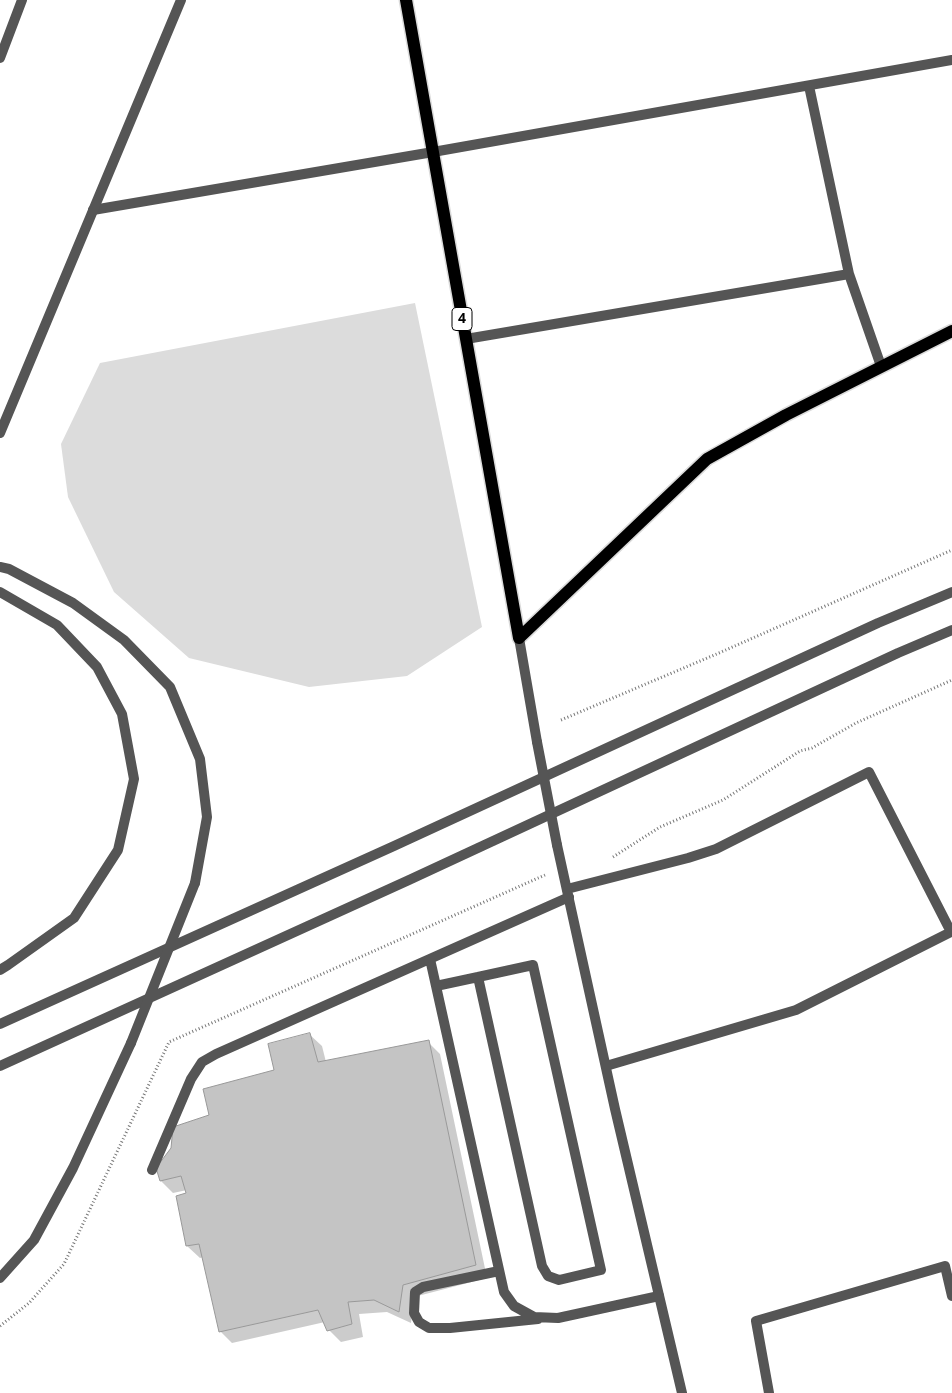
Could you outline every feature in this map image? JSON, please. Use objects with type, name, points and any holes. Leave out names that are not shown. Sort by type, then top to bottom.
[{"type":"main road","name":"4","points":[[406,0],[519,638]]},
{"type":"main road","points":[[519,638],[707,459],[786,415],[952,331]]},
{"type":"street","points":[[0,58],[22,0]]},
{"type":"street","points":[[0,433],[3,419],[181,0]]},
{"type":"street","points":[[93,210],[952,60]]},
{"type":"street","points":[[809,86],[849,274],[881,366]]},
{"type":"street","points":[[466,339],[849,274]]},
{"type":"street","points":[[0,567],[9,569],[73,602],[124,640],[170,687],[200,759],[207,817],[195,883],[131,1043],[73,1168],[34,1240],[0,1278]]},
{"type":"street","points":[[0,592],[58,625],[97,667],[122,714],[134,779],[118,850],[74,918],[0,970]]},
{"type":"street","points":[[0,1024],[394,846],[878,623],[952,592]]},
{"type":"street","points":[[0,1066],[898,653],[952,630]]},
{"type":"street","points":[[519,638],[557,845],[682,1393]]},
{"type":"street","points":[[152,1170],[191,1079],[202,1062],[216,1054],[430,959],[568,893],[716,849],[869,772],[951,932],[796,1010],[606,1066]]},
{"type":"street","points":[[430,959],[504,1292],[514,1306],[534,1317],[558,1318],[659,1296]]},
{"type":"street","points":[[436,986],[533,965],[602,1270],[559,1280],[548,1276],[542,1266],[478,977]]},
{"type":"street","points":[[769,1393],[756,1321],[945,1266],[952,1296]]},
{"type":"street","points":[[499,1271],[423,1287],[415,1292],[414,1313],[419,1322],[429,1328],[450,1328],[510,1323],[549,1317]]},
{"type":"path","points":[[561,720],[719,653],[952,550]]},
{"type":"path","points":[[610,860],[660,827],[723,800],[800,751],[812,748],[856,723],[952,680]]},
{"type":"shaded area","points":[[415,303],[482,627],[407,676],[309,687],[189,658],[114,592],[68,497],[61,444],[100,363]]},
{"type":"building","points":[[310,1033],[318,1062],[429,1040],[476,1265],[403,1285],[399,1312],[374,1300],[348,1302],[352,1324],[327,1331],[318,1310],[219,1332],[199,1244],[186,1246],[176,1196],[186,1193],[181,1176],[160,1181],[156,1168],[171,1148],[173,1127],[209,1115],[203,1089],[274,1070],[268,1044]]}]
